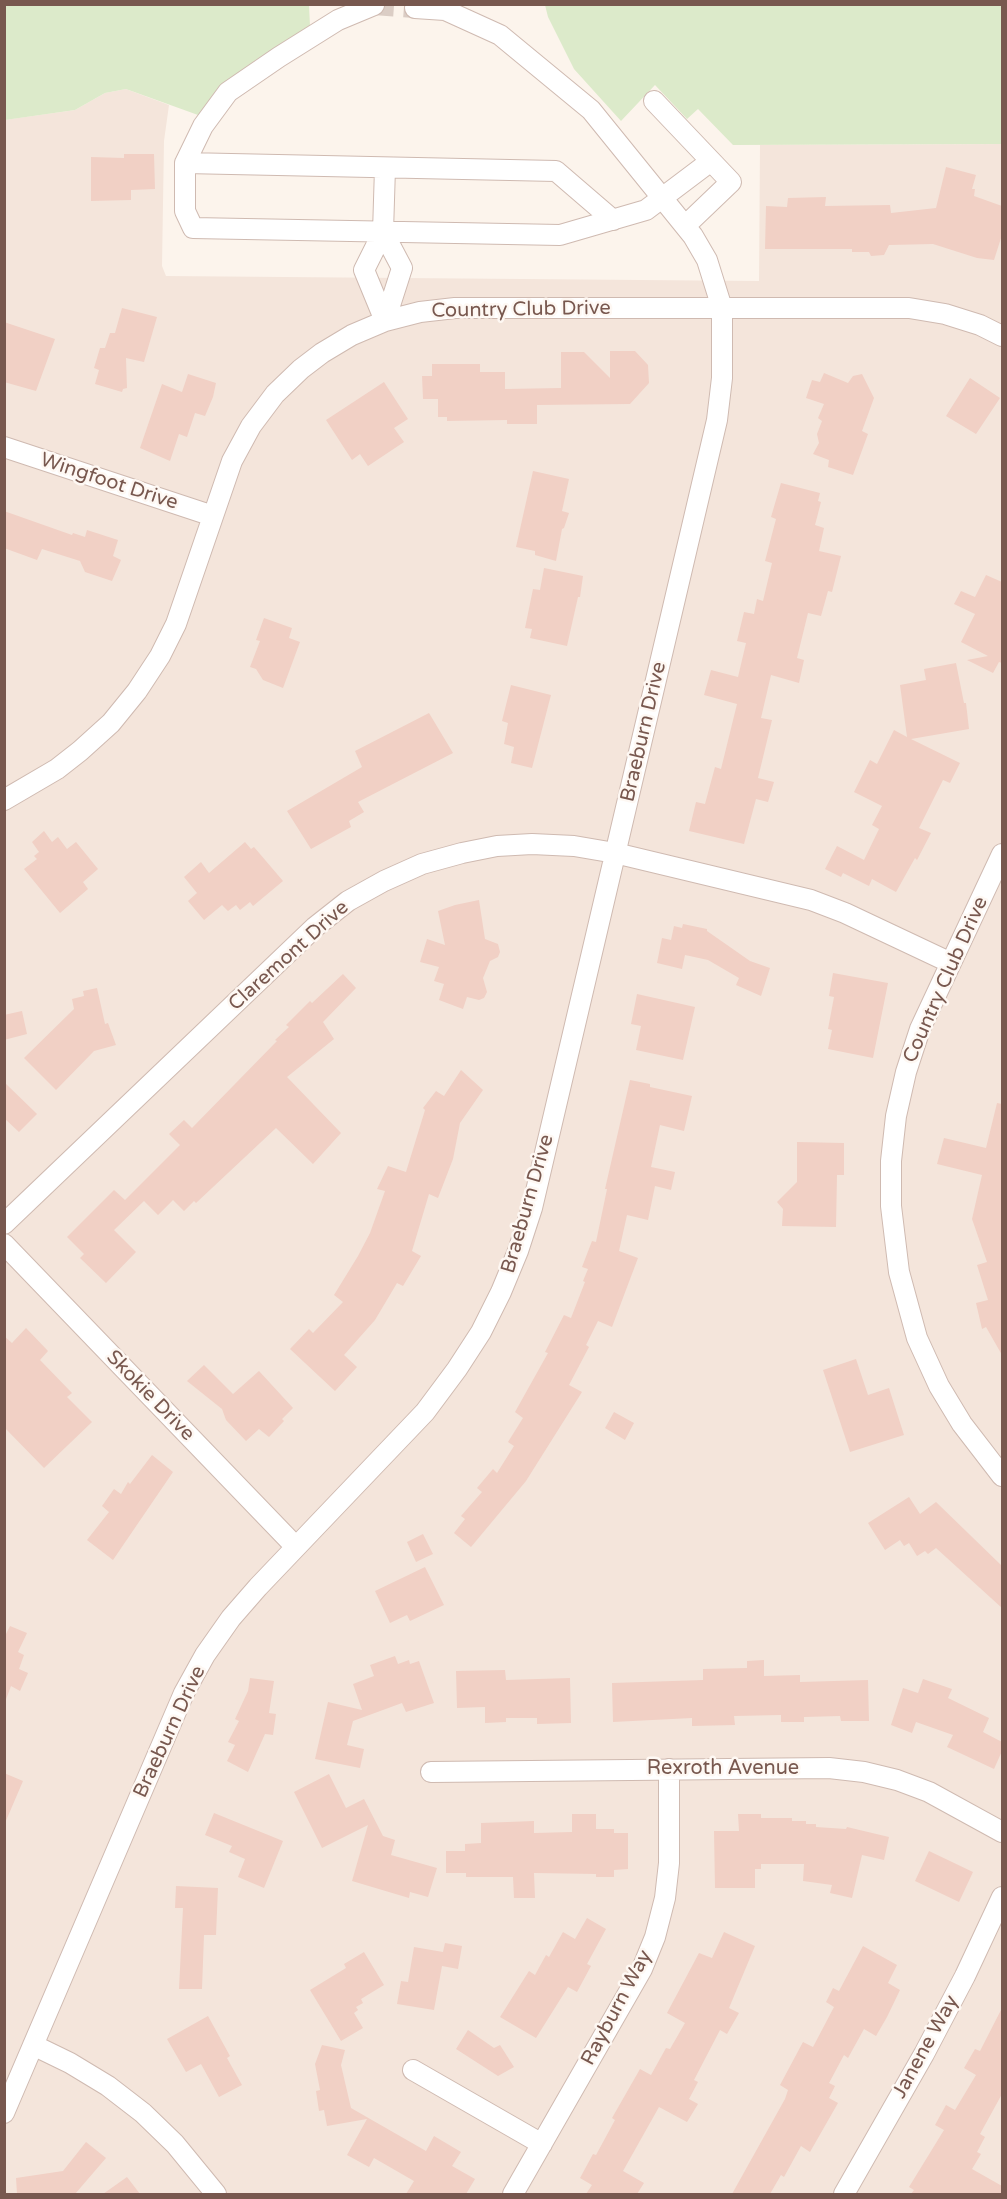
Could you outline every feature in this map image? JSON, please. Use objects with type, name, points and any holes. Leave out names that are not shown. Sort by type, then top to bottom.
[{"type":"street","points":[[374,5],[338,20],[228,92],[203,126],[185,163],[185,211],[193,228],[560,235],[646,210],[711,161]]},
{"type":"street","name":"Braeburn Drive","points":[[4,2113],[184,1693],[205,1655],[231,1618],[425,1412],[481,1332],[501,1292],[532,1208],[717,420],[722,378],[722,308],[707,260],[685,226],[591,110],[500,35],[445,10],[415,8]]},
{"type":"street","points":[[654,101],[731,182],[685,226]]},
{"type":"street","points":[[185,163],[556,171],[613,220]]},
{"type":"street","points":[[385,168],[383,232],[364,270],[385,321]]},
{"type":"street","points":[[383,232],[402,268],[385,321]]},
{"type":"street","name":"Country Club Drive","points":[[6,799],[57,769],[81,751],[111,723],[138,691],[160,656],[176,624],[232,461],[251,426],[275,394],[301,369],[352,335],[385,321],[420,312],[455,308],[909,308],[945,314],[980,325],[1002,336]]},
{"type":"street","name":"Wingfoot Drive","points":[[4,447],[213,516]]},
{"type":"street","name":"Claremont Drive","points":[[4,1224],[315,927],[348,901],[422,864],[497,846],[532,844],[574,846],[615,853],[811,900],[845,913],[951,963]]},
{"type":"street","name":"Country Club Drive","points":[[1002,854],[920,1029],[906,1072],[896,1116],[891,1161],[891,1206],[895,1251],[904,1295],[917,1338],[939,1386],[962,1424],[1002,1476]]},
{"type":"street","name":"Skokie Drive","points":[[4,1244],[296,1547]]},
{"type":"street","name":"Rexroth Avenue","points":[[431,1772],[829,1768],[864,1772],[897,1780],[929,1792],[1002,1832]]},
{"type":"street","name":"Rayburn Way","points":[[513,2194],[642,1969],[655,1936],[665,1898],[669,1863],[669,1769]]},
{"type":"street","name":"Janene Way","points":[[844,2194],[924,2054],[965,1976],[1002,1897]]},
{"type":"street","points":[[33,2045],[98,2080],[143,2113],[175,2144],[216,2194]]},
{"type":"street","points":[[413,2070],[542,2144]]},
{"type":"shaded area","points":[[126,89],[169,105],[164,141],[162,266],[166,276],[759,281],[760,145],[1002,144],[1002,2194],[5,2194],[4,120],[75,110],[105,93]]},
{"type":"green space","points":[[4,5],[309,5],[310,26],[304,33],[246,67],[221,87],[198,115],[126,89],[105,93],[75,110],[5,120]]},
{"type":"green space","points":[[545,5],[1002,5],[1002,144],[733,145],[698,109],[687,119],[655,85],[621,121],[574,69],[548,17]]},
{"type":"building","points":[[124,154],[154,154],[155,189],[131,190],[131,200],[91,201],[91,157],[124,158]]},
{"type":"building","points":[[946,167],[976,175],[972,189],[975,189],[974,196],[1002,206],[1002,235],[994,260],[977,258],[933,244],[889,245],[884,255],[871,256],[869,252],[852,252],[852,249],[765,249],[766,206],[787,207],[788,198],[826,197],[825,206],[890,205],[891,213],[936,208]]},
{"type":"building","points":[[122,308],[157,317],[144,362],[126,358],[127,388],[122,392],[95,384],[99,370],[94,368],[100,348],[105,348],[110,333],[115,333]]},
{"type":"building","points":[[4,322],[55,339],[36,391],[4,382]]},
{"type":"building","points":[[610,351],[635,351],[648,365],[649,383],[630,404],[537,405],[537,424],[507,424],[507,420],[447,421],[447,417],[438,417],[438,399],[423,399],[422,376],[432,376],[432,364],[480,364],[480,372],[505,372],[505,389],[561,388],[561,352],[584,352],[610,378]]},
{"type":"building","points":[[824,373],[848,383],[853,376],[862,374],[874,398],[862,431],[868,434],[853,475],[828,467],[829,460],[813,454],[819,443],[817,434],[822,421],[818,418],[824,404],[806,398],[812,380],[820,382]]},
{"type":"building","points":[[188,374],[216,383],[205,416],[195,413],[187,437],[179,434],[170,461],[140,448],[162,384],[182,392]]},
{"type":"building","points":[[970,378],[1000,398],[976,434],[946,416]]},
{"type":"building","points":[[384,382],[408,419],[394,428],[404,442],[368,466],[360,454],[352,460],[326,420]]},
{"type":"building","points":[[533,471],[569,479],[562,511],[569,513],[562,529],[556,561],[535,555],[535,551],[516,547]]},
{"type":"building","points":[[781,483],[820,493],[818,501],[821,502],[815,525],[824,528],[819,551],[841,556],[832,592],[828,591],[821,616],[808,613],[797,658],[804,660],[799,683],[771,675],[761,718],[772,720],[758,778],[774,782],[768,802],[756,799],[744,844],[689,831],[696,802],[705,804],[715,767],[721,769],[737,704],[704,695],[711,670],[738,677],[746,643],[737,641],[744,612],[754,614],[757,599],[763,601],[772,563],[765,561],[776,519],[771,517]]},
{"type":"building","points":[[4,511],[72,535],[73,533],[85,537],[87,530],[118,540],[113,556],[121,560],[112,581],[85,572],[80,561],[42,549],[37,560],[4,548]]},
{"type":"building","points":[[544,568],[583,576],[567,646],[530,638],[532,629],[525,628],[533,589],[540,590]]},
{"type":"building","points":[[986,575],[1002,582],[1002,663],[999,662],[993,673],[967,660],[988,656],[961,642],[975,614],[954,604],[961,591],[975,597]]},
{"type":"building","points":[[264,618],[292,628],[289,638],[300,642],[283,688],[263,680],[256,669],[250,667],[260,641],[256,640]]},
{"type":"building","points":[[956,663],[964,703],[966,703],[969,729],[911,739],[960,763],[950,783],[943,780],[919,828],[931,833],[917,860],[915,858],[896,892],[872,879],[869,886],[843,873],[841,877],[825,869],[837,846],[864,860],[879,829],[872,825],[882,806],[854,792],[870,760],[877,764],[894,730],[907,737],[900,685],[926,680],[924,669]]},
{"type":"building","points":[[511,685],[551,695],[532,768],[511,763],[514,747],[504,744],[508,723],[502,721]]},
{"type":"building","points":[[429,713],[453,753],[358,802],[364,812],[349,821],[351,827],[311,849],[287,811],[362,767],[355,751]]},
{"type":"building","points":[[44,831],[52,842],[58,837],[67,849],[76,842],[98,869],[83,882],[88,889],[60,913],[24,869],[37,859],[34,856],[39,852],[32,842]]},
{"type":"building","points":[[245,842],[251,849],[254,847],[283,881],[253,906],[250,902],[240,910],[236,905],[228,911],[222,905],[204,920],[188,901],[197,893],[184,877],[201,862],[209,873]]},
{"type":"building","points":[[479,900],[485,939],[498,944],[500,952],[498,957],[490,961],[483,978],[487,992],[484,998],[479,1000],[467,997],[463,1009],[439,1000],[444,984],[434,981],[439,967],[420,962],[427,939],[445,945],[438,911]]},
{"type":"building","points":[[683,924],[707,929],[750,961],[770,968],[761,996],[736,985],[739,978],[708,960],[685,955],[682,969],[657,963],[662,938],[671,940],[674,926],[682,928]]},
{"type":"building","points":[[833,973],[888,983],[873,1058],[828,1049],[832,1030],[828,1029],[834,997],[829,996]]},
{"type":"building","points":[[343,974],[356,988],[323,1022],[334,1039],[287,1077],[341,1133],[313,1164],[276,1128],[196,1203],[194,1201],[184,1211],[173,1200],[158,1215],[144,1201],[114,1230],[136,1252],[106,1283],[80,1258],[84,1254],[67,1237],[114,1190],[125,1200],[180,1145],[169,1134],[184,1120],[192,1128],[277,1041],[275,1040],[289,1027],[286,1025],[310,1001],[312,1003]]},
{"type":"building","points":[[97,988],[105,1024],[108,1023],[116,1045],[94,1051],[56,1090],[24,1058],[74,1009],[72,999],[84,996],[83,991]]},
{"type":"building","points":[[637,994],[695,1007],[683,1060],[636,1050],[641,1026],[631,1024]]},
{"type":"building","points":[[22,1011],[27,1034],[4,1040],[4,1015]]},
{"type":"building","points":[[461,1070],[483,1090],[460,1123],[453,1159],[438,1198],[429,1194],[412,1251],[421,1256],[403,1286],[397,1283],[375,1320],[344,1355],[357,1367],[335,1391],[290,1349],[309,1329],[313,1333],[343,1302],[334,1295],[370,1233],[385,1191],[377,1189],[388,1166],[406,1172],[425,1110],[423,1108],[436,1091],[444,1096]]},
{"type":"building","points":[[630,1080],[692,1096],[684,1131],[660,1125],[651,1167],[675,1172],[671,1190],[655,1186],[648,1220],[627,1215],[619,1251],[638,1258],[612,1327],[598,1321],[586,1345],[589,1347],[569,1385],[582,1392],[526,1481],[471,1547],[454,1533],[465,1519],[461,1516],[482,1492],[477,1488],[493,1469],[497,1473],[514,1446],[508,1442],[523,1418],[515,1412],[548,1353],[545,1352],[564,1315],[571,1318],[585,1282],[583,1281],[588,1269],[582,1267],[592,1241],[596,1242],[607,1189],[605,1189]]},
{"type":"building","points":[[4,1082],[37,1114],[19,1132],[4,1118]]},
{"type":"building","points":[[997,1103],[1002,1104],[1002,1355],[986,1327],[982,1329],[976,1303],[988,1300],[977,1265],[987,1262],[972,1219],[982,1175],[937,1164],[944,1138],[986,1148]]},
{"type":"building","points":[[797,1142],[844,1143],[844,1175],[837,1175],[836,1227],[782,1226],[783,1209],[777,1202],[797,1182]]},
{"type":"building","points":[[26,1328],[48,1351],[40,1360],[72,1393],[67,1397],[92,1422],[44,1468],[4,1427],[4,1336],[12,1343]]},
{"type":"building","points":[[856,1359],[868,1395],[889,1388],[904,1435],[850,1452],[823,1370]]},
{"type":"building","points":[[204,1365],[233,1394],[259,1371],[293,1408],[269,1437],[259,1429],[246,1441],[226,1420],[222,1409],[187,1381]]},
{"type":"building","points":[[614,1412],[634,1423],[625,1440],[605,1428]]},
{"type":"building","points":[[152,1455],[173,1472],[113,1560],[87,1540],[109,1512],[102,1506],[114,1489],[121,1494],[128,1482],[130,1484]]},
{"type":"building","points":[[909,1497],[920,1514],[936,1502],[1002,1566],[1002,1608],[936,1548],[928,1554],[925,1551],[917,1556],[909,1543],[904,1546],[900,1540],[885,1550],[868,1523]]},
{"type":"building","points":[[423,1534],[433,1554],[416,1562],[407,1542]]},
{"type":"building","points":[[425,1567],[444,1605],[410,1621],[407,1615],[390,1623],[375,1591]]},
{"type":"building","points":[[10,1626],[27,1633],[18,1652],[24,1655],[19,1669],[28,1673],[20,1691],[11,1686],[5,1702],[4,1638]]},
{"type":"building","points":[[395,1656],[398,1664],[409,1660],[410,1664],[419,1661],[434,1703],[406,1712],[402,1703],[353,1721],[347,1745],[364,1749],[360,1768],[315,1759],[328,1702],[362,1710],[353,1684],[374,1676],[370,1665]]},
{"type":"building","points":[[764,1660],[764,1676],[800,1675],[800,1682],[868,1680],[869,1721],[841,1721],[840,1716],[804,1717],[804,1722],[781,1722],[781,1715],[734,1716],[735,1725],[692,1726],[692,1718],[613,1722],[612,1683],[703,1680],[703,1669],[747,1668],[747,1661]]},
{"type":"building","points":[[505,1670],[506,1680],[570,1678],[571,1723],[537,1724],[537,1718],[506,1718],[506,1722],[485,1723],[485,1707],[457,1708],[456,1671]]},
{"type":"building","points":[[250,1678],[274,1681],[269,1713],[276,1714],[273,1735],[265,1734],[248,1772],[227,1761],[235,1745],[228,1742],[239,1721],[235,1719],[248,1691]]},
{"type":"building","points":[[923,1679],[952,1689],[948,1698],[989,1718],[983,1732],[1002,1742],[1002,1751],[994,1769],[947,1747],[953,1735],[916,1722],[912,1733],[891,1725],[903,1688],[918,1693]]},
{"type":"building","points":[[4,1773],[23,1781],[5,1823],[4,1823]]},
{"type":"building","points":[[329,1774],[346,1808],[364,1799],[383,1836],[395,1840],[391,1855],[437,1868],[428,1897],[410,1892],[409,1898],[352,1881],[368,1825],[322,1848],[294,1792]]},
{"type":"building","points":[[214,1813],[283,1841],[264,1888],[238,1877],[245,1859],[229,1852],[232,1846],[205,1835]]},
{"type":"building","points":[[572,1814],[596,1814],[596,1829],[614,1829],[614,1833],[628,1833],[628,1869],[614,1870],[614,1877],[596,1877],[596,1874],[534,1873],[535,1898],[514,1898],[513,1877],[466,1877],[466,1873],[446,1873],[446,1851],[465,1851],[465,1844],[481,1843],[481,1823],[534,1821],[534,1833],[572,1832]]},
{"type":"building","points":[[738,1814],[761,1814],[761,1818],[792,1818],[792,1821],[816,1824],[816,1827],[846,1829],[847,1827],[889,1837],[884,1860],[862,1855],[852,1898],[830,1893],[832,1885],[803,1881],[804,1864],[761,1864],[761,1869],[755,1869],[755,1888],[715,1888],[714,1831],[739,1831]]},
{"type":"building","points":[[929,1851],[973,1872],[959,1902],[915,1881]]},
{"type":"building","points":[[176,1886],[218,1888],[216,1935],[204,1935],[202,1989],[179,1989],[183,1908],[175,1908]]},
{"type":"building","points":[[587,1918],[606,1929],[587,1964],[591,1966],[577,1992],[568,1987],[536,2038],[500,2017],[529,1971],[535,1975],[546,1955],[549,1957],[563,1932],[575,1939]]},
{"type":"building","points":[[724,1932],[755,1946],[729,2008],[739,2013],[727,2034],[720,2030],[694,2080],[698,2082],[689,2099],[698,2104],[687,2122],[659,2107],[623,2171],[644,2183],[637,2194],[586,2194],[592,2185],[580,2178],[593,2154],[596,2155],[615,2120],[612,2118],[640,2069],[651,2075],[666,2048],[670,2049],[685,2023],[667,2013],[699,1953],[712,1958]]},
{"type":"building","points":[[445,1943],[462,1946],[458,1969],[442,1966],[434,2010],[397,2004],[401,1981],[408,1982],[414,1947],[443,1952]]},
{"type":"building","points":[[863,1946],[897,1965],[888,1983],[900,1990],[887,2017],[876,2036],[864,2029],[848,2058],[844,2055],[829,2083],[835,2086],[829,2098],[838,2103],[810,2152],[801,2146],[784,2177],[781,2175],[770,2194],[732,2194],[785,2099],[788,2090],[780,2085],[803,2042],[813,2047],[834,2007],[826,2002],[833,1988],[839,1991]]},
{"type":"building","points":[[364,1952],[384,1985],[361,1999],[363,2003],[356,2007],[358,2010],[354,2013],[363,2028],[341,2041],[310,1990],[346,1968],[344,1964]]},
{"type":"building","points":[[1002,2008],[1002,2094],[980,2134],[985,2137],[977,2152],[981,2154],[972,2169],[1002,2186],[1002,2194],[911,2194],[914,2190],[909,2187],[944,2130],[935,2125],[946,2105],[955,2110],[976,2075],[964,2068],[975,2049],[980,2051]]},
{"type":"building","points":[[208,2016],[230,2056],[227,2058],[242,2085],[219,2097],[201,2064],[186,2072],[167,2039]]},
{"type":"building","points":[[468,2030],[494,2048],[500,2045],[514,2067],[498,2076],[456,2049]]},
{"type":"building","points":[[322,2045],[345,2050],[341,2065],[351,2108],[426,2151],[434,2136],[461,2152],[452,2166],[475,2179],[466,2194],[406,2194],[414,2181],[374,2158],[369,2167],[347,2155],[367,2119],[327,2126],[324,2110],[319,2111],[316,2091],[320,2090],[315,2064]]},
{"type":"building","points":[[86,2142],[106,2158],[75,2194],[17,2194],[16,2178],[63,2171]]},
{"type":"building","points":[[127,2177],[140,2194],[103,2194]]},
{"type":"tunnel","points":[[374,5],[415,8]]}]
